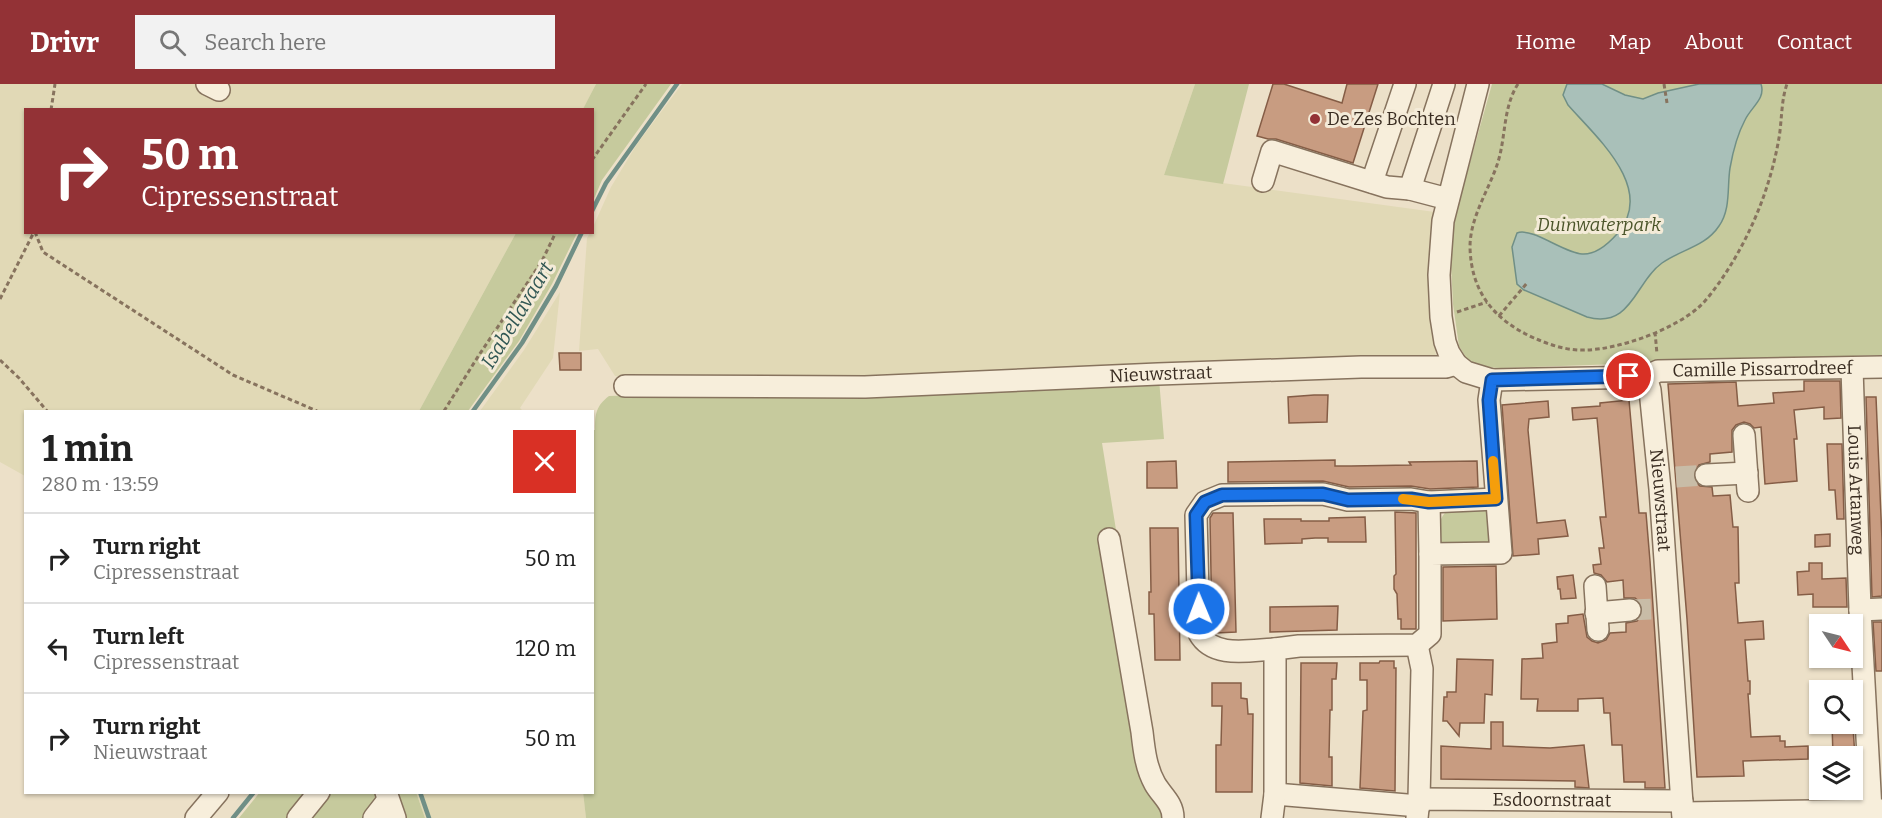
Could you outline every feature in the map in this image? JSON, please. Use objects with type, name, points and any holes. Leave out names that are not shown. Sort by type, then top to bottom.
[{"type":"street","points":[[1372,182],[1405,84]]},
{"type":"street","points":[[1410,189],[1444,84]]},
{"type":"street","points":[[1478,84],[1443,221],[1439,275],[1441,318],[1445,342],[1456,364],[1466,372],[1492,380],[1646,377]]},
{"type":"street","points":[[1263,181],[1272,152],[1387,187],[1410,189],[1448,199]]},
{"type":"street","name":"Nieuwstraat","points":[[625,386],[865,387],[1361,367],[1446,368],[1456,364]]},
{"type":"street","name":"Camille Pissarrodreef","points":[[1646,377],[1658,371],[1882,367]]},
{"type":"street","name":"Louis Artanweg","points":[[1852,368],[1860,609],[1876,810]]},
{"type":"street","name":"Nieuwstraat","points":[[1646,377],[1667,478],[1661,609],[1682,811]]},
{"type":"street","points":[[1431,554],[1501,553],[1489,400],[1492,380]]},
{"type":"street","points":[[1706,475],[1748,482],[1744,435]]},
{"type":"street","points":[[1429,502],[1430,634],[1417,645],[1299,646],[1222,650],[1204,641],[1199,633],[1196,515],[1205,502],[1222,495],[1323,494],[1348,500],[1411,499],[1429,502],[1496,499]]},
{"type":"street","points":[[1109,539],[1145,760],[1155,784],[1170,803],[1173,818]]},
{"type":"street","points":[[1595,586],[1597,622],[1630,610]]},
{"type":"street","points":[[1860,609],[1882,609]]},
{"type":"street","points":[[1417,645],[1422,669],[1418,808]]},
{"type":"street","points":[[1272,818],[1275,794],[1275,649]]},
{"type":"street","points":[[196,818],[216,794]]},
{"type":"street","points":[[298,818],[317,794]]},
{"type":"street","name":"Esdoornstraat","points":[[1275,794],[1418,808],[1682,811],[1876,810]]},
{"type":"street","points":[[374,818],[390,803]]},
{"type":"path","points":[[51,108],[55,84]]},
{"type":"path","points":[[594,157],[646,84]]},
{"type":"path","points":[[1518,84],[1511,95],[1498,162],[1474,221],[1470,247],[1474,276],[1487,302],[1499,316],[1519,331],[1559,347],[1585,350],[1625,344],[1685,318],[1699,307],[1720,281],[1750,231],[1765,193],[1779,138],[1787,84]]},
{"type":"path","points":[[1664,85],[1667,103]]},
{"type":"path","points":[[0,299],[33,234]]},
{"type":"path","points":[[35,234],[43,252],[233,375],[316,410]]},
{"type":"path","points":[[445,410],[542,261],[555,234]]},
{"type":"path","points":[[1499,316],[1527,282]]},
{"type":"path","points":[[1441,318],[1487,302]]},
{"type":"path","points":[[0,360],[46,410]]},
{"type":"shaded area","points":[[0,84],[596,84],[584,108],[24,108],[24,234],[515,234],[420,410],[24,410],[24,475],[0,462]]},
{"type":"shaded area","points":[[682,84],[1195,84],[1164,175],[1435,212],[1431,288],[1436,359],[858,381],[638,379],[615,376],[598,349],[579,351],[587,238],[589,234],[594,234],[594,225],[611,187],[637,144]]},
{"type":"shaded area","points":[[560,292],[553,358],[520,408],[522,410],[481,410],[524,350]]},
{"type":"shaded area","points":[[417,794],[583,794],[586,818],[425,818]]},
{"type":"green space","points":[[596,84],[671,84],[602,180],[594,199],[594,108],[584,108]]},
{"type":"green space","points":[[1195,84],[1249,84],[1223,184],[1164,175]]},
{"type":"green space","name":"Duinwaterpark","points":[[1492,84],[1882,84],[1882,355],[1501,368],[1481,367],[1467,359],[1459,346],[1453,304],[1451,265],[1453,223]]},
{"type":"green space","points":[[515,234],[577,234],[552,284],[519,341],[469,410],[420,410]]},
{"type":"green space","points":[[1159,379],[1164,439],[1102,443],[1152,753],[1169,791],[1179,799],[1183,818],[586,818],[583,794],[594,794],[594,430],[599,407],[609,396]]},
{"type":"green space","points":[[1484,509],[1488,511],[1493,543],[1442,545],[1439,526],[1445,513],[1449,510]]},
{"type":"green space","points":[[258,794],[417,794],[425,818],[239,818]]},
{"type":"water","points":[[1567,84],[1602,84],[1625,95],[1643,99],[1658,93],[1699,84],[1761,84],[1762,89],[1760,99],[1745,120],[1736,143],[1730,168],[1727,205],[1719,226],[1707,239],[1662,263],[1653,271],[1623,310],[1614,316],[1602,319],[1587,317],[1524,290],[1517,284],[1512,247],[1517,233],[1531,234],[1575,253],[1587,254],[1602,248],[1610,241],[1628,217],[1630,199],[1626,182],[1606,148],[1568,105],[1563,95]]},
{"type":"building","name":"De Zes Bochten","points":[[1273,84],[1284,84],[1342,103],[1347,84],[1378,84],[1353,163],[1276,139],[1257,136]]},
{"type":"building","points":[[559,353],[581,353],[581,370],[560,370]]},
{"type":"building","points":[[1804,381],[1840,381],[1841,418],[1824,419],[1824,407],[1794,410],[1797,481],[1765,484],[1761,427],[1754,428],[1744,422],[1736,425],[1732,430],[1732,452],[1710,454],[1710,462],[1699,465],[1693,475],[1700,486],[1712,487],[1713,496],[1730,495],[1733,527],[1738,527],[1739,583],[1735,583],[1738,623],[1763,621],[1764,639],[1745,640],[1748,681],[1750,681],[1750,694],[1748,694],[1751,737],[1780,736],[1780,741],[1785,741],[1785,747],[1808,746],[1808,759],[1743,761],[1744,776],[1697,777],[1668,384],[1736,382],[1738,406],[1774,403],[1773,393],[1804,391]]},
{"type":"building","points":[[1328,395],[1327,422],[1289,423],[1288,397]]},
{"type":"building","points":[[1866,397],[1876,397],[1882,540],[1882,596],[1872,597]]},
{"type":"building","points":[[1629,400],[1639,513],[1646,513],[1665,788],[1645,788],[1645,782],[1624,782],[1622,745],[1612,745],[1610,713],[1604,713],[1603,698],[1578,699],[1578,711],[1537,711],[1538,699],[1521,699],[1522,659],[1543,658],[1542,644],[1557,642],[1556,624],[1568,623],[1568,616],[1583,614],[1587,637],[1598,643],[1606,640],[1610,633],[1626,632],[1626,623],[1637,621],[1642,615],[1643,608],[1640,602],[1635,598],[1624,598],[1623,580],[1607,582],[1601,575],[1594,573],[1593,565],[1601,564],[1599,548],[1604,548],[1600,517],[1606,517],[1597,418],[1573,420],[1572,408],[1600,406],[1600,403]]},
{"type":"building","points":[[1548,401],[1549,417],[1529,419],[1528,430],[1537,523],[1565,520],[1568,536],[1538,539],[1539,554],[1513,556],[1502,405]]},
{"type":"building","points":[[1827,444],[1842,444],[1844,519],[1837,519],[1835,490],[1829,490]]},
{"type":"building","points":[[1335,460],[1335,466],[1477,461],[1478,487],[1430,489],[1411,486],[1349,487],[1323,481],[1228,482],[1228,462]]},
{"type":"building","points":[[1176,461],[1177,488],[1147,488],[1147,462]]},
{"type":"building","points":[[1395,512],[1416,513],[1416,629],[1401,629],[1401,619],[1398,619],[1397,594],[1394,589],[1396,574]]},
{"type":"building","points":[[1213,513],[1233,513],[1236,632],[1216,633],[1212,629],[1210,518]]},
{"type":"building","points":[[1365,517],[1366,542],[1328,542],[1328,538],[1315,538],[1302,539],[1302,543],[1265,544],[1264,519],[1329,521],[1329,518]]},
{"type":"building","points":[[1150,528],[1178,528],[1180,660],[1155,660],[1154,614],[1149,614]]},
{"type":"building","points":[[1830,534],[1830,546],[1815,547],[1815,535]]},
{"type":"building","points":[[1809,563],[1822,563],[1822,579],[1846,578],[1847,607],[1813,607],[1813,594],[1798,595],[1797,572],[1809,571]]},
{"type":"building","points":[[1496,566],[1497,619],[1443,621],[1443,567]]},
{"type":"building","points":[[1573,575],[1576,598],[1561,599],[1557,577]]},
{"type":"building","points":[[1338,606],[1337,630],[1270,632],[1270,607]]},
{"type":"building","points":[[1873,622],[1882,622],[1882,671],[1876,671]]},
{"type":"building","points":[[1457,659],[1493,660],[1492,695],[1485,694],[1484,723],[1460,723],[1459,736],[1447,721],[1443,721],[1444,697],[1447,697],[1447,692],[1456,692]]},
{"type":"building","points":[[1380,661],[1394,661],[1394,668],[1396,668],[1395,791],[1360,788],[1363,711],[1367,710],[1367,680],[1360,680],[1360,663],[1379,663]]},
{"type":"building","points":[[1301,663],[1337,663],[1336,679],[1332,679],[1332,710],[1330,710],[1329,757],[1332,757],[1332,786],[1300,783]]},
{"type":"building","points":[[1212,683],[1241,683],[1241,698],[1247,699],[1248,714],[1253,714],[1252,792],[1216,792],[1216,745],[1221,745],[1222,706],[1212,706]]},
{"type":"building","points":[[1491,722],[1503,722],[1503,746],[1550,748],[1584,745],[1589,788],[1575,787],[1575,781],[1441,779],[1441,746],[1491,749]]},
{"type":"building","points":[[1832,734],[1853,734],[1854,746],[1833,746]]},
{"type":"waterway","name":"Isabellavaart","points":[[594,207],[606,183],[677,84]]},
{"type":"waterway","name":"Isabellavaart","points":[[474,410],[522,343],[556,286],[581,234]]},
{"type":"waterway","name":"Isabellavaart","points":[[233,818],[252,794]]},
{"type":"waterway","points":[[421,794],[429,818]]},
{"type":"tunnel","points":[[1676,477],[1706,475]]},
{"type":"tunnel","points":[[1630,610],[1654,609]]},
{"type":"slow traffic","points":[[1403,499],[1429,502],[1496,499],[1493,461]]},
{"type":"place","name":"De Zes Bochten","points":[[1315,119]]},
{"type":"route","points":[[1199,609],[1196,515],[1205,502],[1214,497],[1323,494],[1348,500],[1411,499],[1429,502],[1496,499],[1489,400],[1492,380],[1629,376]]}]
